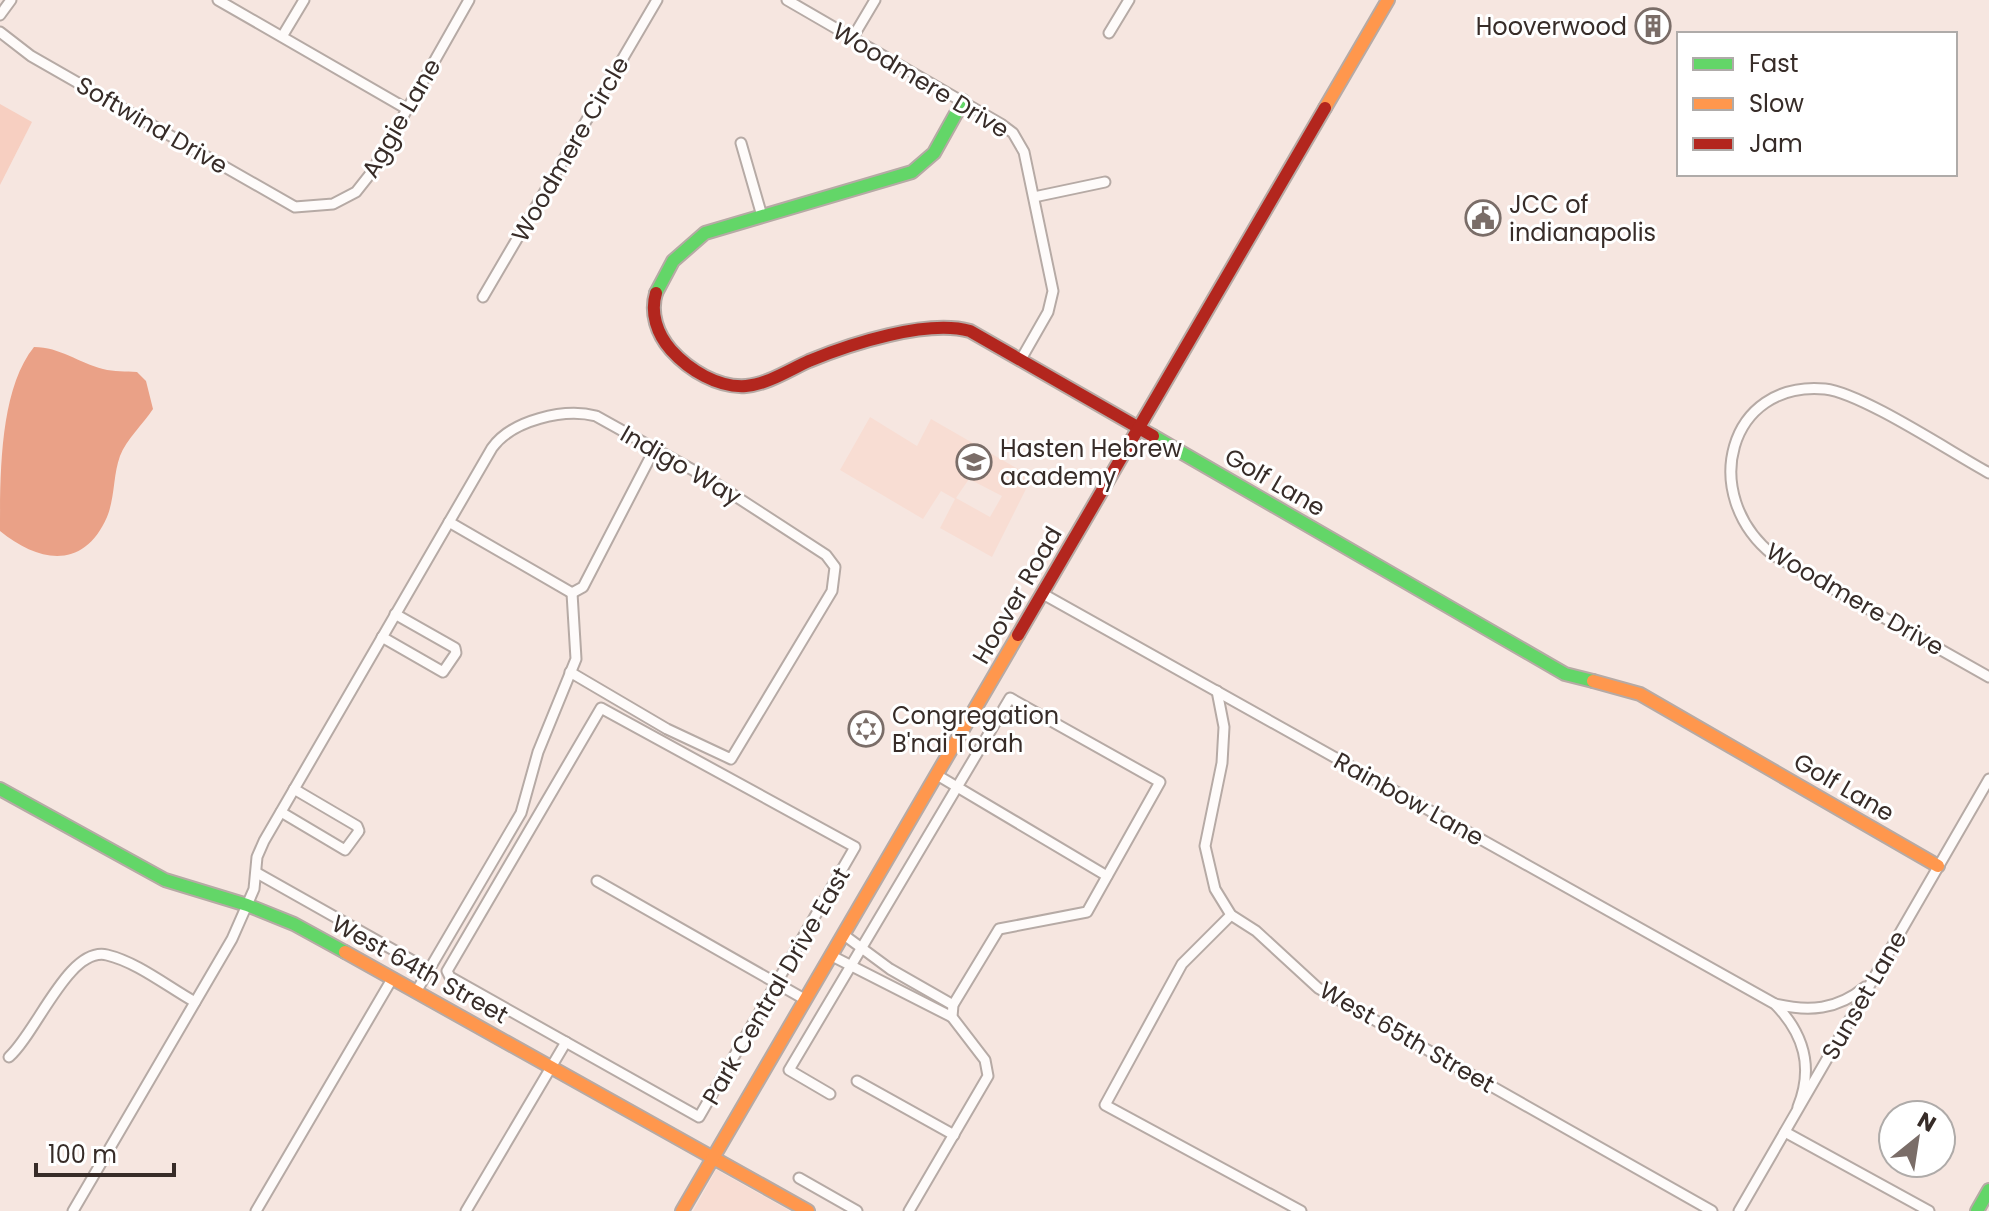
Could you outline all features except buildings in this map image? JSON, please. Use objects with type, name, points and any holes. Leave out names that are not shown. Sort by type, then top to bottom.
[{"type":"street","points":[[0,15],[11,0]]},
{"type":"street","points":[[218,0],[407,109]]},
{"type":"street","points":[[283,35],[304,0]]},
{"type":"street","name":"Aggie Lane","points":[[309,208],[333,204],[356,192],[371,173],[469,0]]},
{"type":"street","name":"Woodmere Circle","points":[[483,297],[657,0]]},
{"type":"street","name":"Woodmere Drive","points":[[787,0],[963,101],[1004,126],[1018,139],[1034,197],[1053,298],[1020,361]]},
{"type":"street","points":[[853,37],[875,0]]},
{"type":"street","points":[[1109,33],[1129,0]]},
{"type":"street","name":"Hoover Road","points":[[682,1211],[1388,0]]},
{"type":"street","name":"Softwind Drive","points":[[0,32],[31,56],[283,201],[295,207],[309,208]]},
{"type":"street","points":[[741,143],[762,216],[916,170],[934,153],[963,101]]},
{"type":"street","points":[[1034,197],[1105,182]]},
{"type":"street","name":"Golf Lane","points":[[762,216],[705,233],[679,253],[655,295],[655,326],[662,343],[678,358],[724,383],[753,384],[828,355],[943,325],[970,331],[1565,674],[1640,694],[1938,866]]},
{"type":"street","name":"Woodmere Drive","points":[[1989,473],[1841,392],[1810,389],[1789,393],[1752,417],[1737,439],[1729,472],[1737,514],[1756,542],[1773,555],[1989,677]]},
{"type":"street","name":"Indigo Way","points":[[449,522],[494,444],[510,429],[527,422],[591,414],[709,479],[826,555],[835,567],[834,588],[731,759],[667,729],[570,672]]},
{"type":"street","points":[[572,593],[583,587],[654,450]]},
{"type":"street","points":[[73,1211],[195,1002],[247,905],[257,873],[260,848],[449,522],[572,593]]},
{"type":"street","points":[[416,992],[521,813],[538,752],[577,648],[572,593]]},
{"type":"street","name":"Rainbow Lane","points":[[1043,594],[1775,1004],[1800,1010],[1830,1007],[1871,982]]},
{"type":"street","points":[[382,637],[443,672],[451,662],[455,648],[395,614]]},
{"type":"street","name":"West 65th Street","points":[[1217,691],[1224,727],[1222,763],[1205,846],[1215,889],[1231,915],[1256,931],[1318,988],[1712,1211]]},
{"type":"street","name":"Hoover Road","points":[[830,1094],[789,1070],[955,785],[1010,698],[1160,782],[1107,876]]},
{"type":"street","name":"Park Central Drive East","points":[[601,708],[855,847],[699,1117],[690,1115],[566,1042],[450,977],[447,971],[601,708]]},
{"type":"street","points":[[937,775],[1107,876],[1087,912],[999,929],[953,1005],[952,1017]]},
{"type":"street","name":"Sunset Lane","points":[[1739,1211],[1989,779]]},
{"type":"street","name":"West 64th Street","points":[[0,789],[165,880],[247,905],[294,924],[808,1211]]},
{"type":"street","points":[[281,812],[348,849],[359,831],[357,826],[294,789]]},
{"type":"street","points":[[257,873],[429,970]]},
{"type":"street","points":[[597,881],[806,1000]]},
{"type":"street","points":[[1231,915],[1182,964],[1105,1105],[1301,1211]]},
{"type":"street","points":[[844,935],[862,945],[890,969],[953,1005]]},
{"type":"street","points":[[9,1057],[30,1035],[65,977],[76,964],[90,956],[105,954],[123,961],[195,1002]]},
{"type":"street","points":[[832,956],[952,1017],[988,1067],[988,1076],[909,1211]]},
{"type":"street","points":[[256,1211],[392,979]]},
{"type":"street","name":"Rainbow Lane","points":[[1775,1004],[1792,1023],[1804,1051],[1806,1076],[1798,1107]]},
{"type":"street","points":[[466,1211],[566,1042]]},
{"type":"street","points":[[857,1081],[954,1135]]},
{"type":"street","points":[[1785,1132],[1929,1211]]},
{"type":"street","points":[[799,1178],[857,1211]]},
{"type":"street","points":[[1977,1211],[1989,1190]]},
{"type":"shaded area","points":[[0,104],[32,122],[0,185]]},
{"type":"shaded area","points":[[34,347],[52,350],[103,369],[137,372],[146,381],[153,409],[120,456],[110,510],[97,534],[86,546],[60,556],[30,550],[0,531],[2,458],[8,408],[14,385]]},
{"type":"shaded area","points":[[870,417],[917,446],[931,419],[1032,477],[992,557],[940,528],[955,499],[941,491],[923,519],[840,470]],"holes":[[[969,479],[1002,496],[990,517],[956,498]]]},
{"type":"shaded area","points":[[717,1170],[790,1211],[693,1211]]},
{"type":"traffic: fast","points":[[656,293],[673,261],[705,233],[912,172],[934,153],[963,101]]},
{"type":"traffic: fast","points":[[1153,436],[1565,674],[1593,681]]},
{"type":"traffic: fast","points":[[0,789],[165,880],[247,905],[294,924],[345,952]]},
{"type":"traffic: fast","points":[[1977,1211],[1989,1190]]},
{"type":"traffic: slow","points":[[1325,108],[1388,0]]},
{"type":"traffic: slow","points":[[682,1211],[1018,635]]},
{"type":"traffic: slow","points":[[1593,681],[1640,694],[1938,866]]},
{"type":"traffic: slow","points":[[345,952],[808,1211]]},
{"type":"traffic: jam","points":[[1018,635],[1325,108]]},
{"type":"traffic: jam","points":[[656,293],[654,316],[666,344],[695,371],[725,384],[746,386],[762,383],[826,354],[889,335],[952,328],[970,331],[1153,436]]},
{"type":"place","name":"Hooverwood","points":[[1653,26]]},
{"type":"place","name":"JCC of indianapolis","points":[[1483,218]]},
{"type":"place","name":"Hasten Hebrew academy","points":[[974,462]]},
{"type":"place","name":"Congregation B'nai Torah","points":[[866,729]]}]
